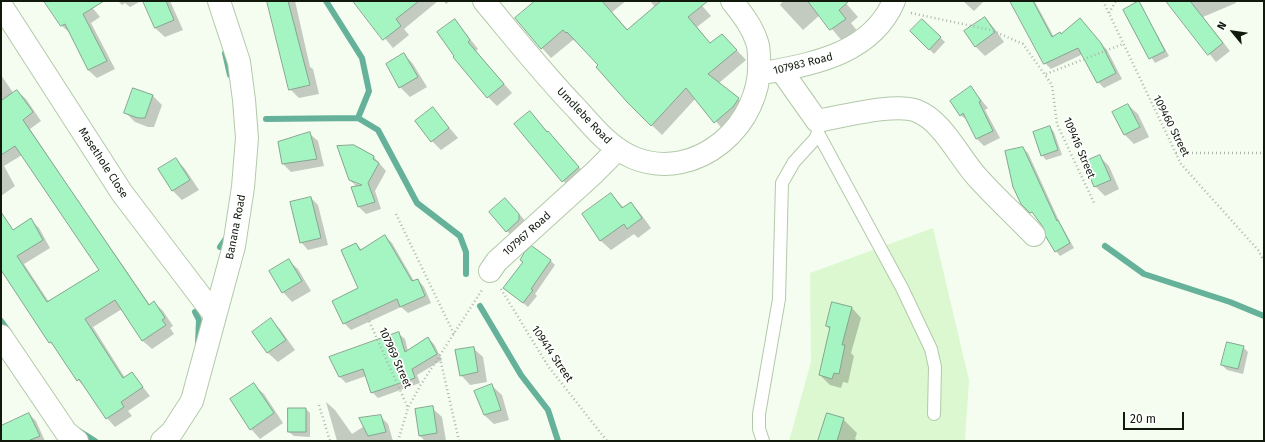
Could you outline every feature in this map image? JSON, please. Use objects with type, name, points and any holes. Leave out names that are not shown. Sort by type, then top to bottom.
[{"type":"street","name":"Banana Road","points":[[162,441],[172,432],[192,401],[214,314],[234,246],[243,187],[247,138],[239,62],[219,1]]},
{"type":"street","name":"Umdlebe Road","points":[[484,1],[550,80],[609,144],[634,158],[656,164],[676,164],[696,159],[714,148],[735,131],[747,112],[760,74],[758,43],[750,24],[732,1]]},
{"type":"street","name":"Masethole Close","points":[[1,5],[122,194],[214,314]]},
{"type":"street","name":"107983 Road","points":[[760,74],[814,63],[840,54],[860,44],[872,34],[892,5]]},
{"type":"street","points":[[781,70],[818,127],[891,108],[917,110],[928,117],[942,131],[977,177],[1034,235]]},
{"type":"street","name":"107967 Road","points":[[490,271],[497,261],[588,179],[618,149]]},
{"type":"street","points":[[1,336],[66,432],[77,441]]},
{"type":"lane","points":[[818,127],[902,288],[931,348],[935,367],[934,414]]},
{"type":"lane","points":[[763,441],[759,429],[759,414],[778,299],[782,183],[794,162],[809,147],[818,127]]},
{"type":"path","name":"109460 Street","points":[[1103,1],[1181,164],[1258,250],[1264,261]]},
{"type":"path","points":[[1108,13],[1116,1]]},
{"type":"path","name":"109416 Street","points":[[892,5],[990,30],[1023,44],[1046,74],[1052,85],[1057,124],[1095,204]]},
{"type":"path","points":[[1046,74],[1123,44]]},
{"type":"path","points":[[1175,153],[1264,153]]},
{"type":"path","points":[[396,214],[455,334]]},
{"type":"path","points":[[459,441],[440,357],[479,295],[490,271]]},
{"type":"path","name":"109414 Street","points":[[490,271],[548,366],[607,441]]},
{"type":"path","name":"107969 Street","points":[[366,314],[408,408]]},
{"type":"path","name":"107969 Street","points":[[398,441],[408,408],[440,357]]},
{"type":"path","points":[[319,405],[330,441]]},
{"type":"shaded area","points":[[933,228],[969,380],[965,441],[789,441],[811,362],[810,273]]},
{"type":"building","points":[[44,1],[104,1],[83,14],[107,61],[88,70],[65,24],[61,26]]},
{"type":"building","points":[[143,1],[166,1],[174,20],[155,28]]},
{"type":"building","points":[[267,1],[288,1],[310,85],[289,90]]},
{"type":"building","points":[[353,1],[419,1],[396,19],[401,26],[383,40]]},
{"type":"building","points":[[535,1],[602,1],[627,30],[661,1],[708,1],[688,17],[710,43],[722,34],[737,50],[708,74],[739,98],[733,107],[714,123],[686,88],[651,126],[627,102],[596,67],[598,65],[567,32],[566,33],[563,30],[541,49],[515,18]]},
{"type":"building","points":[[808,1],[849,1],[839,10],[846,19],[830,30]]},
{"type":"building","points":[[1010,1],[1033,1],[1052,37],[1060,32],[1061,34],[1080,18],[1101,43],[1116,73],[1097,83],[1078,48],[1044,64]]},
{"type":"building","points":[[1139,1],[1165,51],[1149,59],[1123,10]]},
{"type":"building","points":[[1166,1],[1190,1],[1223,43],[1208,55]]},
{"type":"building","points":[[985,17],[995,32],[975,47],[964,31]]},
{"type":"building","points":[[455,19],[470,40],[468,42],[504,84],[487,98],[453,57],[454,56],[437,32]]},
{"type":"building","points":[[922,19],[941,37],[929,50],[910,31]]},
{"type":"building","points":[[404,53],[418,77],[399,88],[386,64]]},
{"type":"building","points":[[971,86],[981,101],[979,102],[993,131],[976,139],[963,113],[960,116],[950,101]]},
{"type":"building","points":[[133,88],[153,95],[145,118],[138,118],[124,113]]},
{"type":"building","points":[[17,90],[33,112],[23,120],[149,305],[154,301],[165,318],[162,320],[166,325],[142,341],[115,300],[85,319],[123,378],[132,372],[143,387],[121,402],[124,407],[106,419],[79,379],[77,381],[51,342],[49,343],[1,270],[1,212],[13,230],[31,218],[43,240],[17,256],[47,302],[99,270],[15,146],[1,155],[1,101]]},
{"type":"building","points":[[1128,104],[1140,127],[1124,135],[1112,112]]},
{"type":"building","points":[[433,107],[449,128],[431,142],[415,121]]},
{"type":"building","points":[[530,111],[579,167],[562,182],[514,124]]},
{"type":"building","points":[[1050,126],[1058,150],[1041,156],[1033,132]]},
{"type":"building","points":[[310,132],[317,159],[282,164],[278,142]]},
{"type":"building","points":[[354,145],[374,156],[373,159],[379,163],[368,183],[375,202],[358,207],[351,187],[362,185],[349,180],[337,146]]},
{"type":"building","points":[[1023,147],[1057,221],[1058,220],[1070,243],[1055,252],[1046,237],[1043,227],[1032,212],[1030,213],[1021,204],[1013,187],[1005,151]]},
{"type":"building","points":[[1100,155],[1111,180],[1094,187],[1084,162]]},
{"type":"building","points":[[176,158],[190,180],[172,191],[158,169]]},
{"type":"building","points":[[611,193],[622,208],[631,202],[642,218],[627,229],[624,224],[600,241],[582,214]]},
{"type":"building","points":[[311,197],[321,238],[300,243],[290,202]]},
{"type":"building","points":[[505,198],[519,214],[519,220],[506,232],[489,212]]},
{"type":"building","points":[[385,235],[412,281],[418,279],[425,296],[400,307],[397,299],[343,324],[332,301],[358,288],[341,250],[356,243],[360,250]]},
{"type":"building","points":[[532,246],[551,260],[531,289],[533,290],[523,303],[503,288],[523,262],[520,260],[524,253]]},
{"type":"building","points":[[289,259],[302,281],[282,293],[269,271]]},
{"type":"building","points":[[832,302],[852,307],[842,345],[845,345],[839,374],[834,373],[832,379],[819,375],[830,327],[826,326]]},
{"type":"building","points":[[271,318],[286,340],[267,353],[252,332]]},
{"type":"building","points":[[399,332],[405,352],[428,337],[437,354],[412,369],[415,378],[371,393],[363,369],[339,377],[329,357]]},
{"type":"building","points":[[1227,342],[1244,346],[1238,369],[1221,365]]},
{"type":"building","points":[[474,347],[478,372],[460,376],[455,350]]},
{"type":"building","points":[[254,383],[274,413],[250,430],[230,399]]},
{"type":"building","points":[[492,384],[501,410],[484,415],[474,391]]},
{"type":"building","points":[[433,406],[437,433],[419,436],[415,409]]},
{"type":"building","points":[[288,408],[306,408],[306,432],[288,432]]},
{"type":"building","points":[[29,413],[40,436],[28,441],[1,441],[1,426]]},
{"type":"building","points":[[827,413],[844,418],[837,441],[818,441]]},
{"type":"building","points":[[381,415],[386,432],[368,436],[359,418]]},
{"type":"waterway","points":[[326,1],[362,58],[369,91],[358,118]]},
{"type":"waterway","points":[[225,53],[230,75]]},
{"type":"waterway","points":[[266,119],[358,118],[378,130],[417,203],[460,236],[466,252],[466,274]]},
{"type":"waterway","points":[[220,247],[227,237]]},
{"type":"waterway","points":[[1105,246],[1144,274],[1230,302],[1264,316]]},
{"type":"waterway","points":[[480,306],[521,375],[548,410],[558,441]]},
{"type":"waterway","points":[[195,312],[199,320],[198,344]]},
{"type":"waterway","points":[[1,321],[9,332]]},
{"type":"waterway","points":[[79,431],[95,441]]}]
